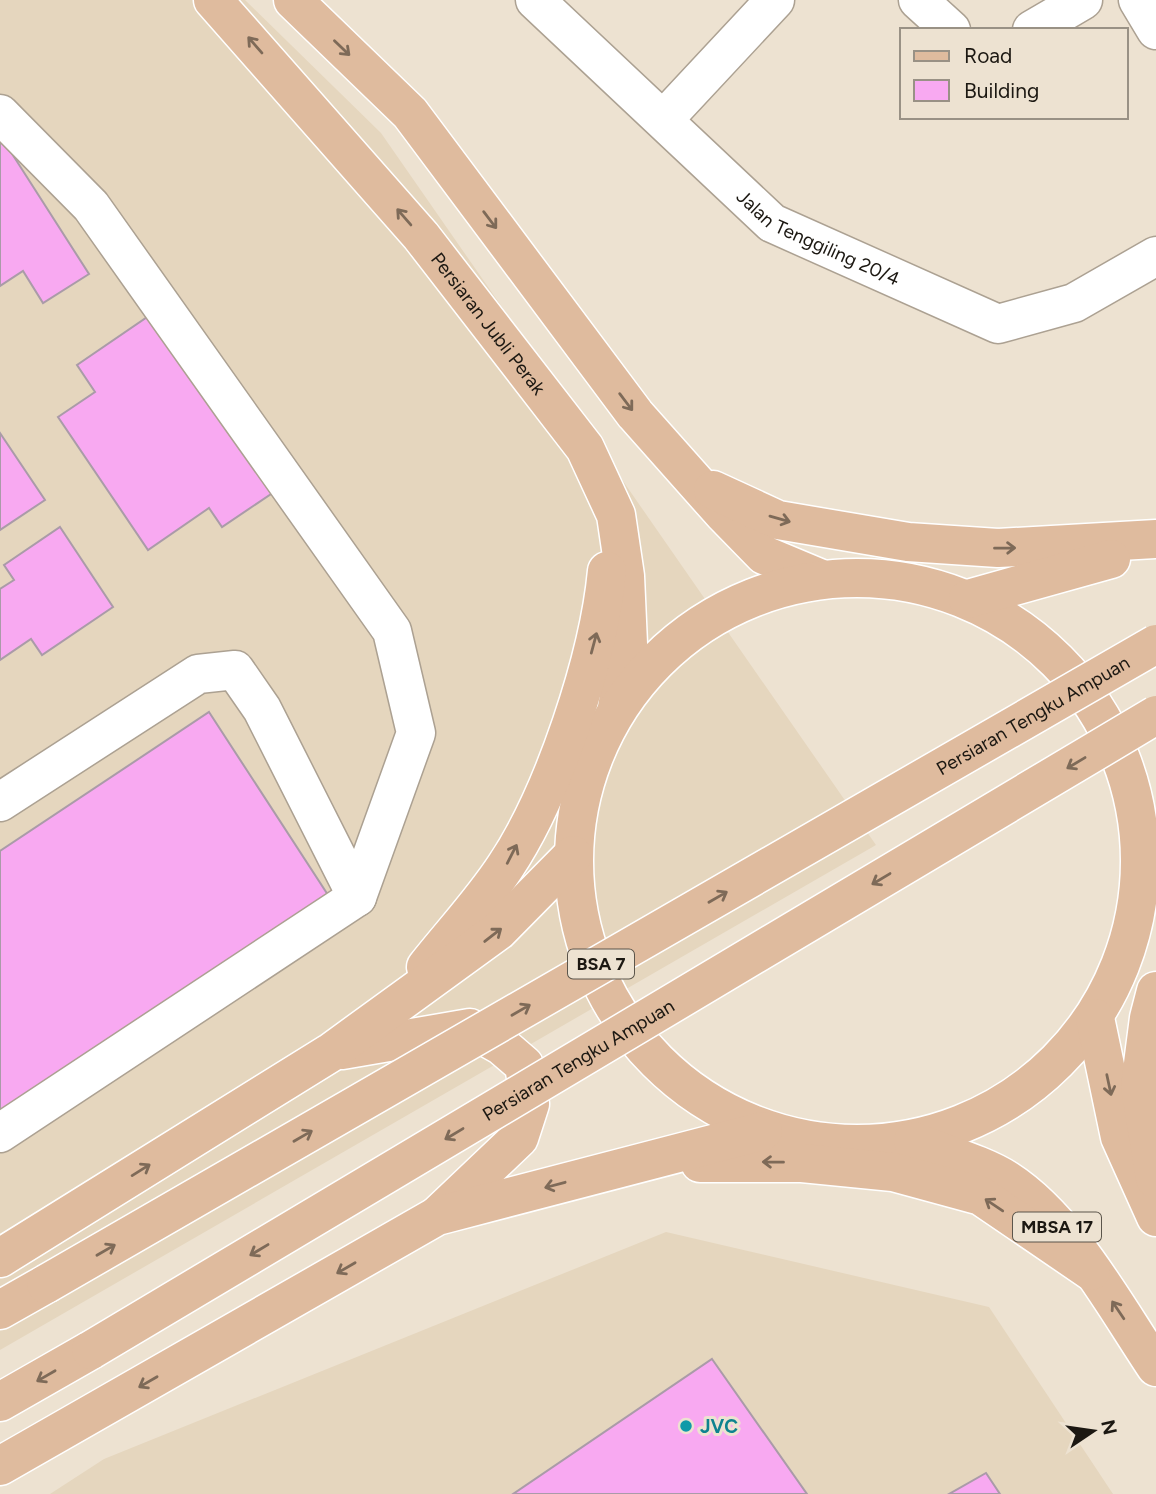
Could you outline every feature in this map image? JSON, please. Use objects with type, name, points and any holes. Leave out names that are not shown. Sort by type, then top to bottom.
[{"type":"main road","name":"Persiaran Jubli Perak","points":[[213,0],[421,236],[585,448],[616,515],[625,576],[628,644],[617,708]]},
{"type":"main road","points":[[293,0],[410,113],[635,414],[695,481],[764,555],[819,578]]},
{"type":"main road","points":[[695,481],[778,520],[908,542],[998,548],[1156,539]]},
{"type":"main road","points":[[396,1005],[506,866],[550,781],[603,608],[608,555],[603,488]]},
{"type":"main road","points":[[968,598],[1156,547]]},
{"type":"main road","points":[[819,578],[895,578],[968,598],[1040,643],[1096,707],[1130,785],[1148,861],[1128,947],[1095,1018],[1046,1075],[1005,1103],[984,1117],[913,1141],[863,1147],[813,1143],[763,1131],[685,1088],[624,1024],[585,943],[573,855],[585,778],[617,708],[670,646],[740,601],[819,578]]},
{"type":"main road","name":"Persiaran Tengku Ampuan","points":[[0,1310],[1156,644]]},
{"type":"main road","name":"Persiaran Tengku Ampuan","points":[[0,1402],[1156,715]]},
{"type":"main road","points":[[0,1258],[330,1053],[498,931],[573,855]]},
{"type":"main road","points":[[1156,991],[1149,1018],[1140,1087],[1156,1185]]},
{"type":"main road","points":[[1095,1018],[1121,1137],[1156,1217]]},
{"type":"main road","points":[[0,1466],[437,1216],[519,1138],[530,1104],[524,1065],[502,1046],[470,1028],[330,1053]]},
{"type":"main road","points":[[437,1216],[763,1131]]},
{"type":"main road","name":"MBSA 17","points":[[913,1141],[1007,1179],[1050,1217],[1091,1271],[1156,1367]]},
{"type":"main road","points":[[611,1171],[715,1162],[802,1163],[893,1172],[981,1196],[1091,1271]]},
{"type":"street","name":"Jalan Tenggiling 20/4","points":[[535,0],[772,223],[998,324],[1074,303],[1156,256]]},
{"type":"street","points":[[664,119],[775,0]]},
{"type":"street","points":[[918,0],[949,28]]},
{"type":"street","points":[[1035,28],[1083,0]]},
{"type":"street","points":[[1138,0],[1156,30]]},
{"type":"street","points":[[0,114],[91,206],[392,631],[416,733],[357,897],[0,1133]]},
{"type":"street","points":[[0,802],[198,674],[236,670],[261,709],[357,897]]},
{"type":"shaded area","points":[[0,0],[245,0],[381,133],[876,845],[0,1350]]},
{"type":"shaded area","points":[[666,1232],[989,1307],[1113,1494],[50,1494],[104,1459]]},
{"type":"building","points":[[0,135],[89,274],[43,303],[23,271],[0,286]]},
{"type":"building","points":[[159,309],[280,488],[222,527],[209,508],[148,550],[58,417],[95,392],[77,365]]},
{"type":"building","points":[[0,433],[45,500],[0,530]]},
{"type":"building","points":[[60,527],[113,607],[42,655],[31,639],[0,660],[0,589],[14,580],[4,565]]},
{"type":"building","points":[[209,712],[328,895],[0,1112],[0,851]]},
{"type":"building","name":"JVC","points":[[712,1359],[807,1494],[513,1494]]},
{"type":"building","points":[[986,1473],[1000,1494],[949,1494]]},
{"type":"place","name":"JVC","points":[[686,1426]]}]
